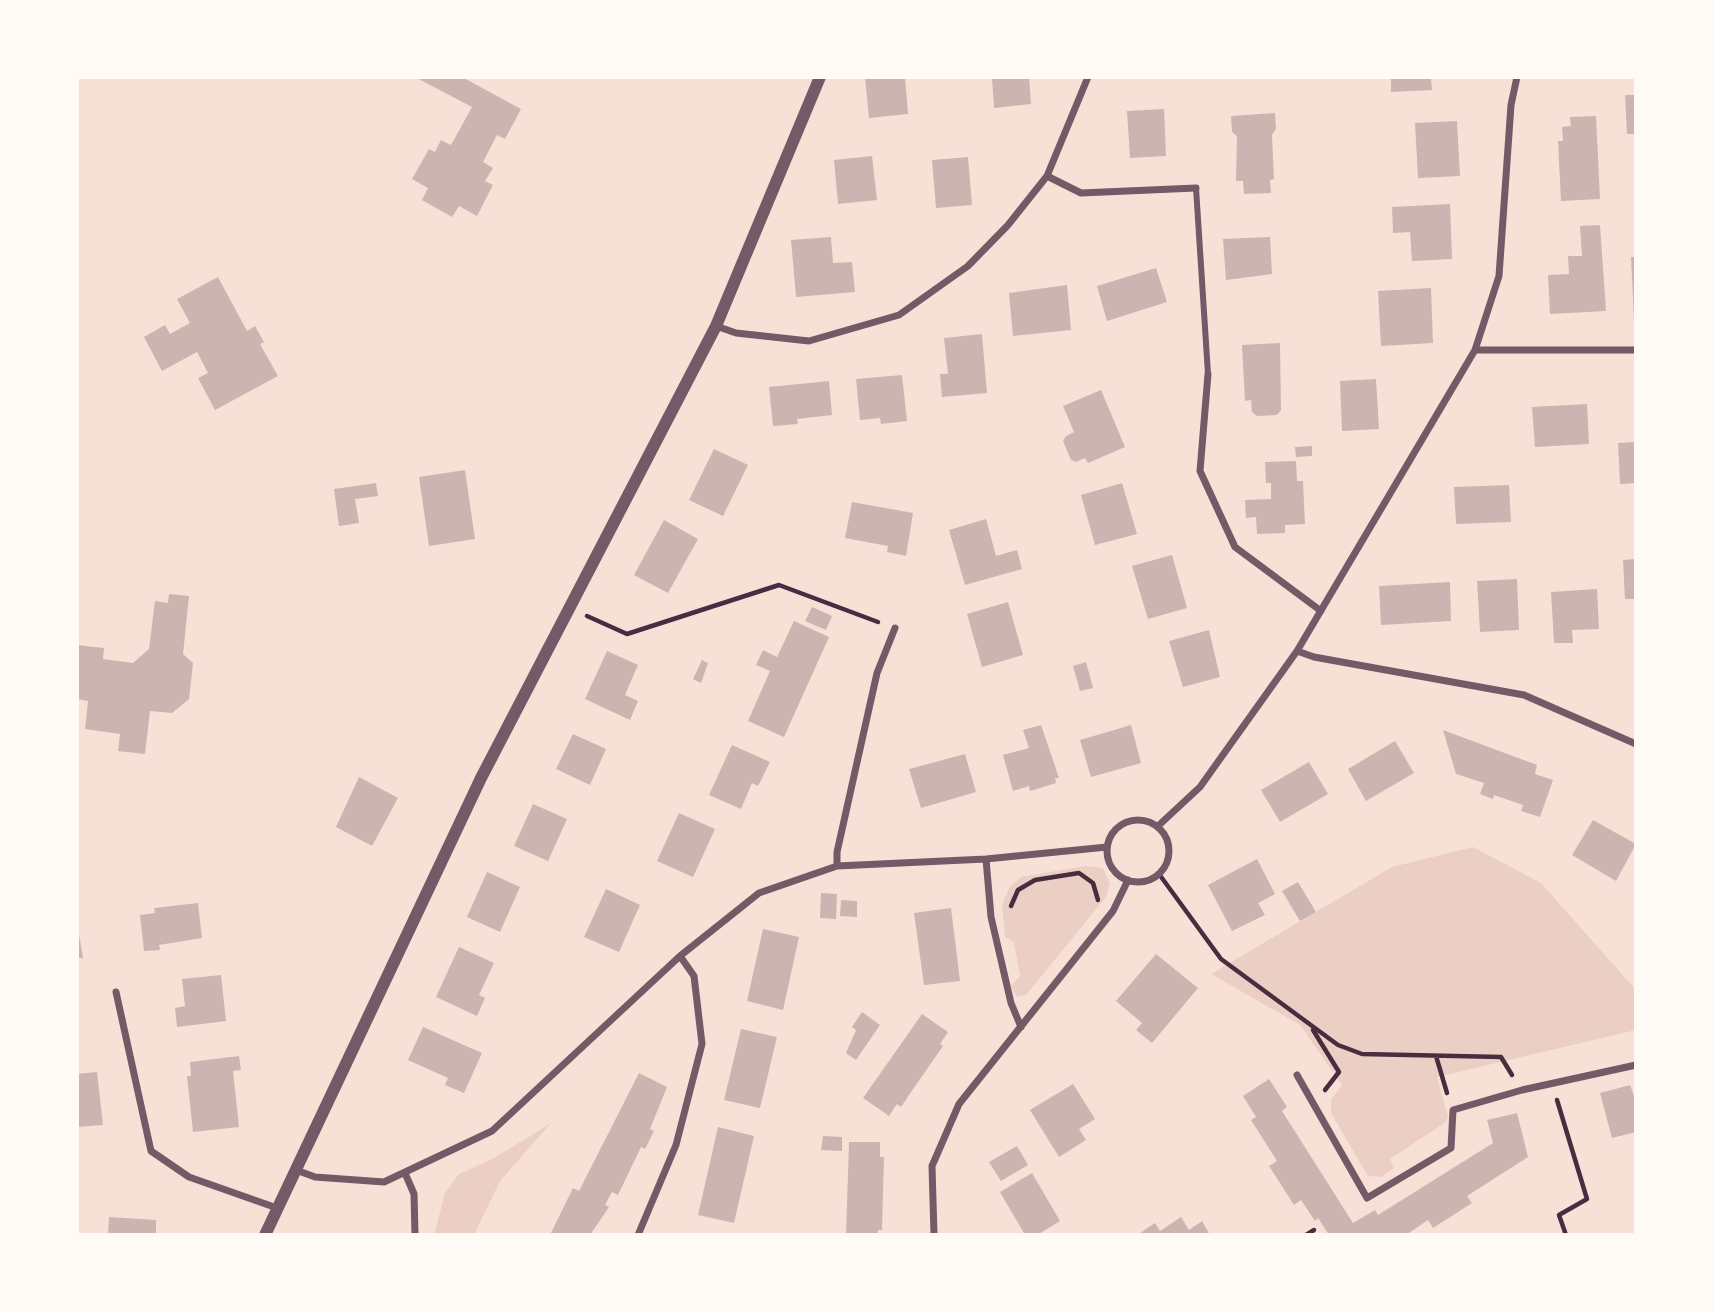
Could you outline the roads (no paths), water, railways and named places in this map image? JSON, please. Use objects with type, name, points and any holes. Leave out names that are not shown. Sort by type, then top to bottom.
[{"type":"street","points":[[265,1235],[481,778],[716,326],[820,77]]},
{"type":"street","points":[[716,326],[736,333],[809,341],[899,315],[968,266],[1008,225],[1047,176],[1088,77]]},
{"type":"street","points":[[1158,826],[1200,787],[1297,651],[1475,350],[1499,276],[1511,105],[1517,77]]},
{"type":"street","points":[[1047,176],[1081,193],[1196,188],[1208,374],[1200,471],[1235,547],[1321,611]]},
{"type":"street","points":[[1475,350],[1636,350]]},
{"type":"street","points":[[837,866],[837,852],[877,673],[895,628]]},
{"type":"street","points":[[1297,651],[1367,667],[1524,695],[1636,744]]},
{"type":"street","points":[[1133,820],[1146,820],[1158,826],[1169,844],[1166,865],[1159,874],[1150,880],[1128,880],[1112,868],[1107,847],[1111,835],[1120,825],[1133,820]]},
{"type":"street","points":[[296,1170],[315,1177],[384,1182],[492,1131],[680,956],[758,893],[837,866],[986,859],[1107,847]]},
{"type":"street","points":[[986,859],[991,917],[1011,1003],[1021,1027]]},
{"type":"street","points":[[934,1235],[932,1166],[959,1104],[1113,911],[1128,880]]},
{"type":"street","points":[[638,1235],[676,1145],[702,1044],[694,976],[680,956]]},
{"type":"street","points":[[116,992],[151,1151],[189,1177],[277,1208]]},
{"type":"street","points":[[1297,1075],[1367,1198],[1451,1148],[1453,1110],[1522,1090],[1636,1065]]},
{"type":"street","points":[[405,1173],[414,1194],[415,1235]]}]
